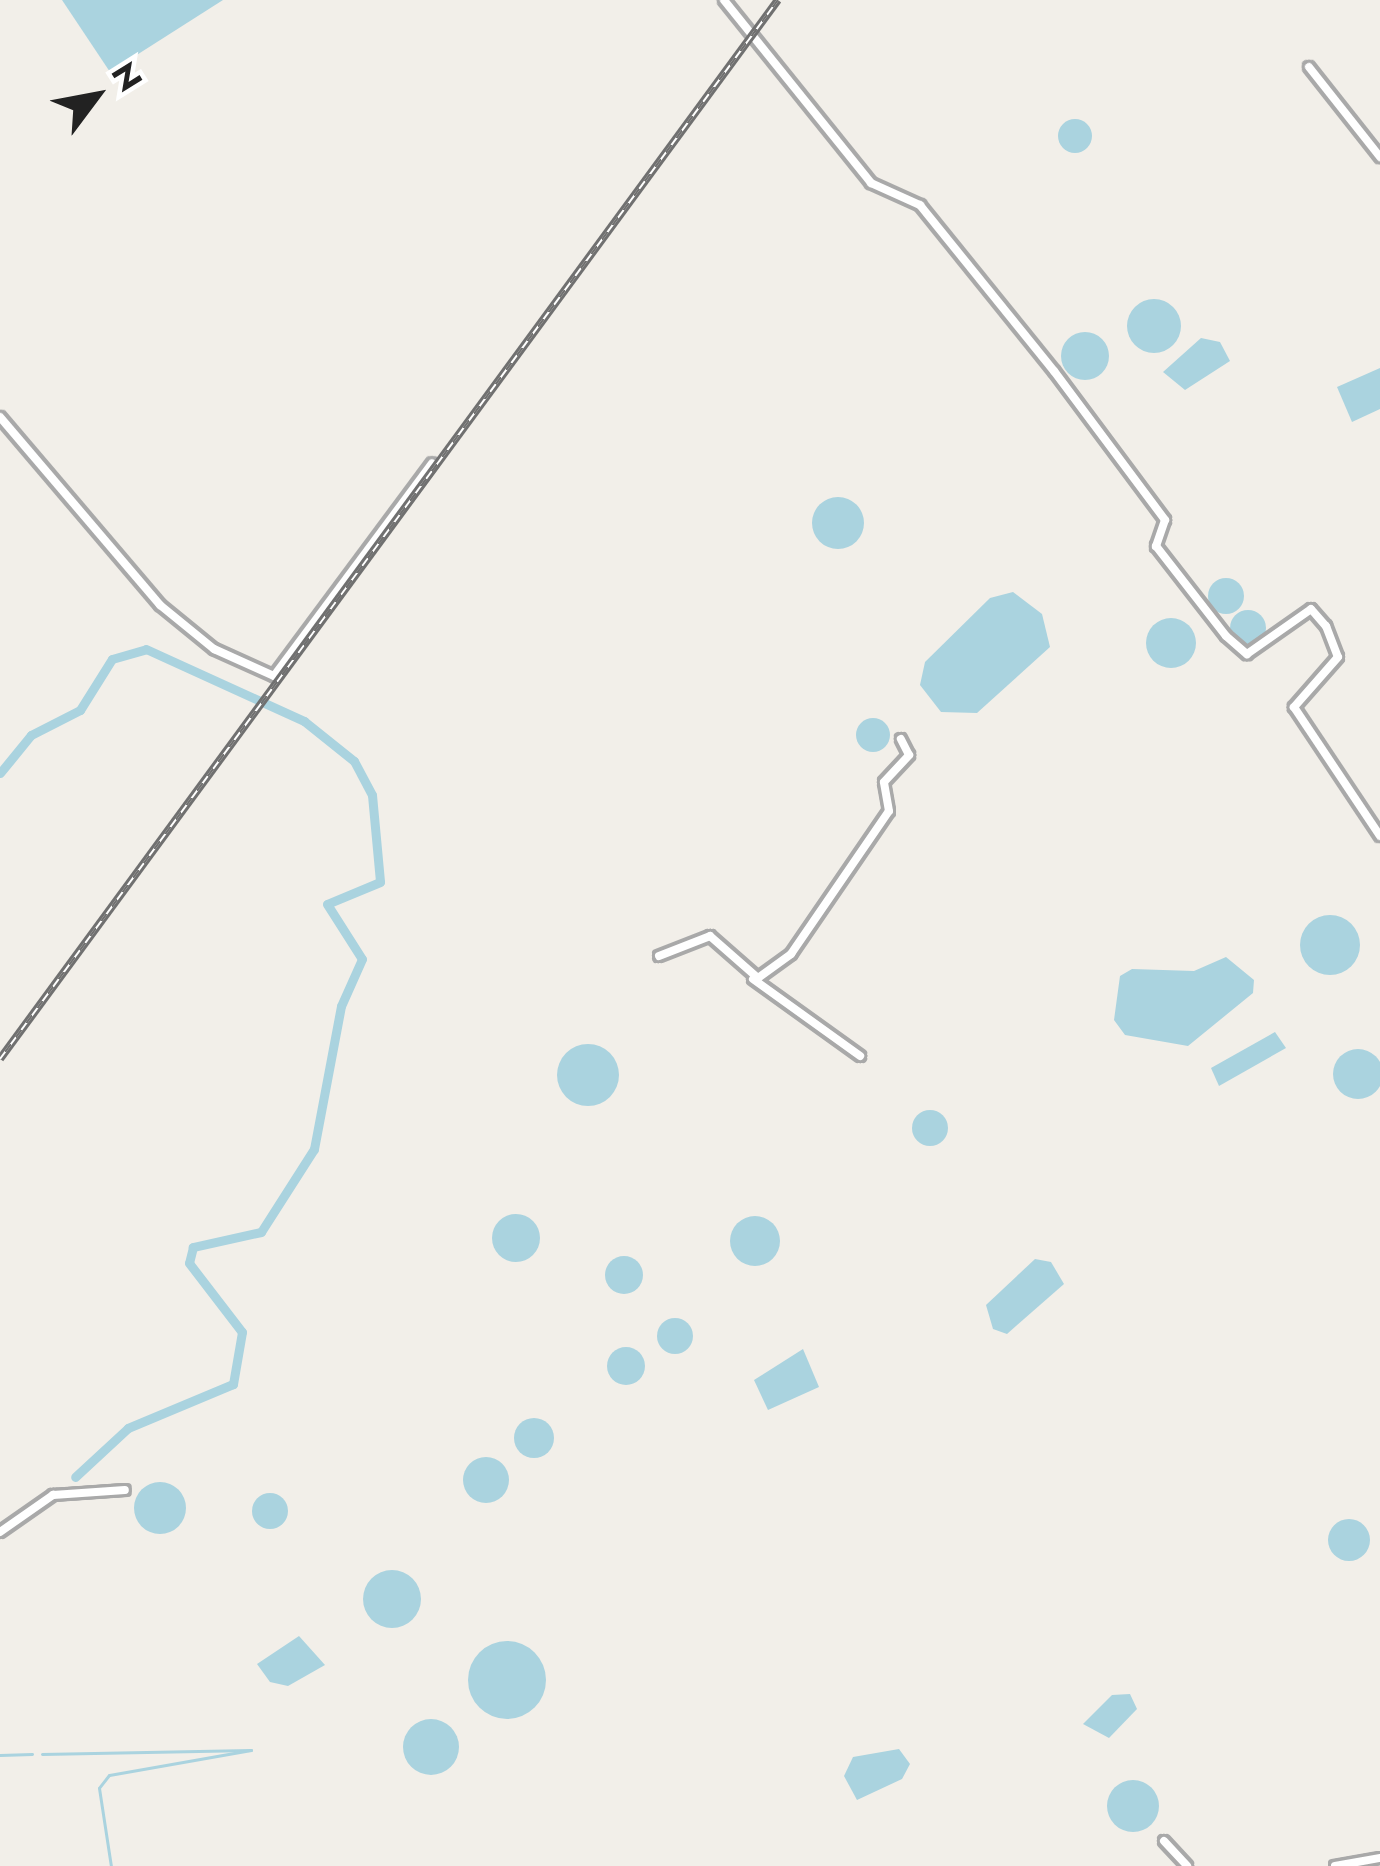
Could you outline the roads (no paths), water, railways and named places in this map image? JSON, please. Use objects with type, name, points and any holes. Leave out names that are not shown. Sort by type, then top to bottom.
[{"type":"street","points":[[724,0],[871,183],[920,205],[1054,370],[1165,520],[1156,546],[1226,636],[1247,654],[1311,609],[1326,626],[1338,657],[1294,707],[1380,836]]},
{"type":"street","points":[[1309,67],[1380,157]]},
{"type":"street","points":[[0,417],[160,605],[214,650],[274,676],[432,463]]},
{"type":"street","points":[[752,978],[802,942],[889,811],[884,782],[909,755],[901,739]]},
{"type":"street","points":[[659,956],[710,936],[752,978],[860,1056]]},
{"type":"street","points":[[0,1532],[53,1495],[124,1490]]},
{"type":"street","points":[[1164,1841],[1187,1866]]},
{"type":"street","points":[[1335,1866],[1380,1858]]},
{"type":"water","points":[[62,0],[223,0],[110,72]]},
{"type":"water","points":[[1075,119],[1087,124],[1092,136],[1087,148],[1075,153],[1063,148],[1058,136],[1063,124]]},
{"type":"water","points":[[1154,299],[1173,307],[1181,326],[1173,345],[1154,353],[1135,345],[1127,326],[1135,307]]},
{"type":"water","points":[[1085,332],[1102,339],[1109,356],[1102,373],[1085,380],[1068,373],[1061,356],[1068,339]]},
{"type":"water","points":[[1201,338],[1220,342],[1230,361],[1185,390],[1163,372]]},
{"type":"water","points":[[1380,368],[1380,409],[1352,422],[1337,387]]},
{"type":"water","points":[[838,497],[856,505],[864,523],[856,541],[838,549],[820,541],[812,523],[820,505]]},
{"type":"water","points":[[1226,578],[1239,583],[1244,596],[1239,609],[1226,614],[1213,609],[1208,596],[1213,583]]},
{"type":"water","points":[[1013,592],[1042,614],[1050,647],[977,713],[941,712],[920,685],[925,662],[990,598]]},
{"type":"water","points":[[1248,610],[1260,616],[1266,628],[1260,640],[1248,646],[1236,640],[1230,628],[1236,616]]},
{"type":"water","points":[[1171,618],[1189,625],[1196,643],[1189,661],[1171,668],[1153,661],[1146,643],[1153,625]]},
{"type":"water","points":[[873,718],[885,723],[890,735],[885,747],[873,752],[861,747],[856,735],[861,723]]},
{"type":"water","points":[[1330,915],[1351,924],[1360,945],[1351,966],[1330,975],[1309,966],[1300,945],[1309,924]]},
{"type":"water","points":[[1226,957],[1254,980],[1253,993],[1188,1046],[1125,1035],[1114,1020],[1120,976],[1132,969],[1194,971]]},
{"type":"water","points":[[1275,1032],[1286,1048],[1219,1086],[1211,1068]]},
{"type":"water","points":[[588,1044],[610,1053],[619,1075],[610,1097],[588,1106],[566,1097],[557,1075],[566,1053]]},
{"type":"water","points":[[1358,1049],[1376,1056],[1383,1074],[1376,1092],[1358,1099],[1340,1092],[1333,1074],[1340,1056]]},
{"type":"water","points":[[930,1110],[943,1115],[948,1128],[943,1141],[930,1146],[917,1141],[912,1128],[917,1115]]},
{"type":"water","points":[[516,1214],[533,1221],[540,1238],[533,1255],[516,1262],[499,1255],[492,1238],[499,1221]]},
{"type":"water","points":[[755,1216],[772,1224],[780,1241],[772,1258],[755,1266],[738,1258],[730,1241],[738,1224]]},
{"type":"water","points":[[624,1256],[638,1261],[643,1275],[638,1289],[624,1294],[610,1289],[605,1275],[610,1261]]},
{"type":"water","points":[[1035,1259],[1051,1262],[1064,1284],[1007,1334],[993,1329],[986,1305]]},
{"type":"water","points":[[675,1318],[688,1323],[693,1336],[688,1349],[675,1354],[662,1349],[657,1336],[662,1323]]},
{"type":"water","points":[[626,1347],[639,1353],[645,1366],[639,1379],[626,1385],[613,1379],[607,1366],[613,1353]]},
{"type":"water","points":[[803,1349],[819,1387],[768,1410],[754,1380]]},
{"type":"water","points":[[534,1418],[548,1424],[554,1438],[548,1452],[534,1458],[520,1452],[514,1438],[520,1424]]},
{"type":"water","points":[[486,1457],[502,1464],[509,1480],[502,1496],[486,1503],[470,1496],[463,1480],[470,1464]]},
{"type":"water","points":[[160,1482],[178,1490],[186,1508],[178,1526],[160,1534],[142,1526],[134,1508],[142,1490]]},
{"type":"water","points":[[270,1493],[283,1498],[288,1511],[283,1524],[270,1529],[257,1524],[252,1511],[257,1498]]},
{"type":"water","points":[[1349,1519],[1364,1525],[1370,1540],[1364,1555],[1349,1561],[1334,1555],[1328,1540],[1334,1525]]},
{"type":"water","points":[[392,1570],[413,1578],[421,1599],[413,1620],[392,1628],[371,1620],[363,1599],[371,1578]]},
{"type":"water","points":[[299,1636],[325,1665],[288,1686],[270,1682],[257,1664]]},
{"type":"water","points":[[507,1641],[535,1652],[546,1680],[535,1708],[507,1719],[479,1708],[468,1680],[479,1652]]},
{"type":"water","points":[[1130,1694],[1137,1709],[1109,1738],[1083,1724],[1112,1695]]},
{"type":"water","points":[[431,1719],[451,1727],[459,1747],[451,1767],[431,1775],[411,1767],[403,1747],[411,1727]]},
{"type":"water","points":[[899,1749],[910,1764],[902,1779],[857,1800],[844,1776],[853,1757]]},
{"type":"water","points":[[1133,1780],[1152,1787],[1159,1806],[1152,1825],[1133,1832],[1114,1825],[1107,1806],[1114,1787]]},
{"type":"waterway","points":[[0,773],[31,735],[80,710],[112,659],[146,649],[304,721],[354,761],[372,795],[380,882],[327,904],[362,959],[341,1006],[314,1149],[261,1232],[193,1247],[189,1263],[242,1332],[233,1384],[128,1428],[75,1477]]},
{"type":"waterway","points":[[42,1754],[251,1750],[109,1775],[99,1788],[111,1866]]},
{"type":"waterway","points":[[0,1755],[32,1754]]},
{"type":"railway","points":[[0,1059],[778,0]]}]
